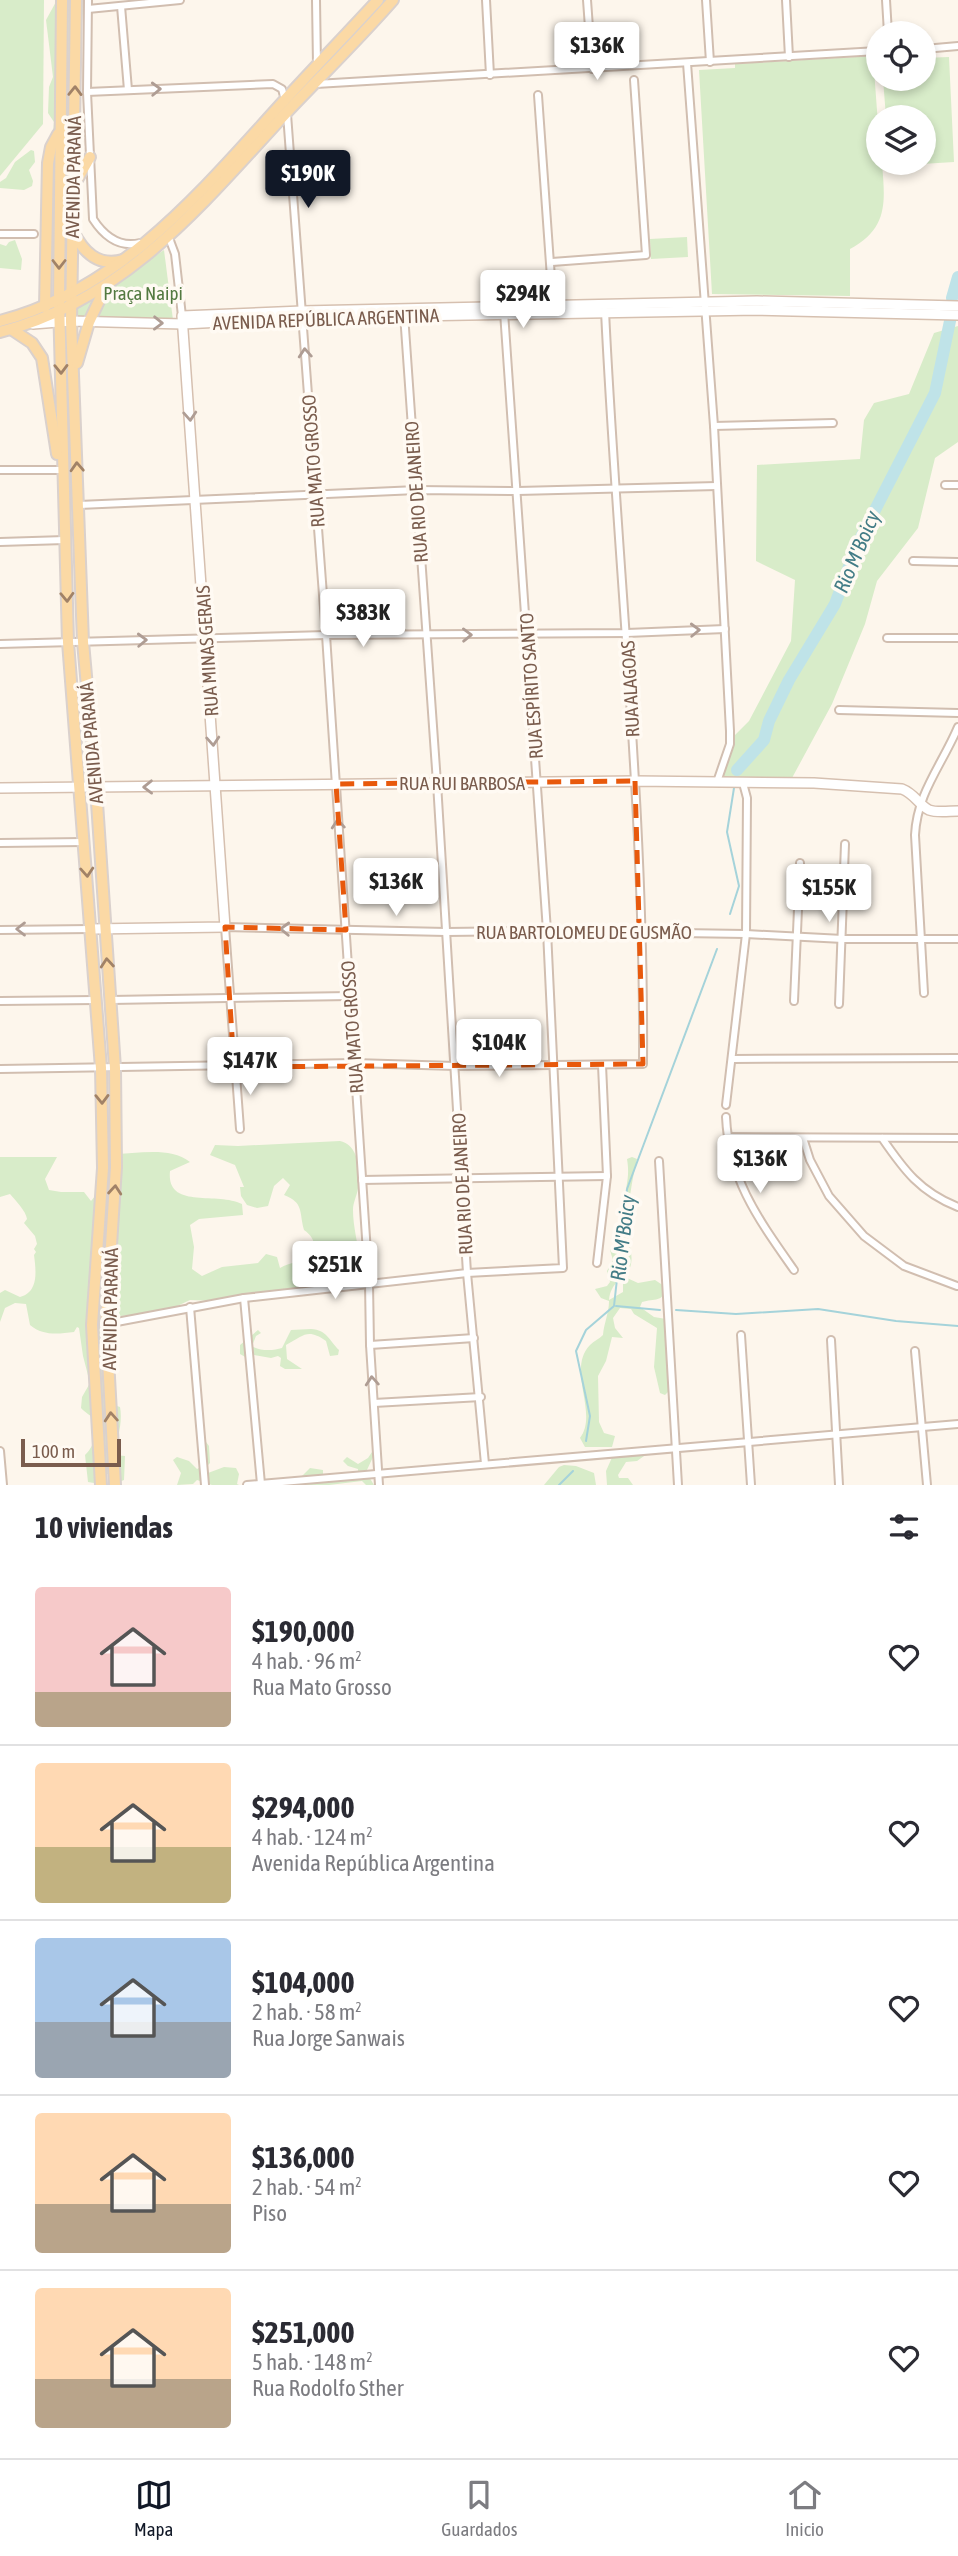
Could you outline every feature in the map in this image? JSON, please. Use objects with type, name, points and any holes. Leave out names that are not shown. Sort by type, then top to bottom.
[{"type":"main road","name":"AVENIDA PARANÁ","points":[[62,0],[60,132],[63,488],[68,642],[101,1068],[101,1207],[92,1325],[101,1485]]},
{"type":"main road","name":"AVENIDA PARANÁ","points":[[76,0],[71,301],[62,314],[73,380],[83,642],[115,1068],[116,1167],[106,1324],[116,1485]]},
{"type":"main road","points":[[71,301],[107,284],[169,238],[210,197],[317,67],[378,0]]},
{"type":"main road","points":[[62,314],[71,301],[149,241],[202,191],[286,106],[314,84],[393,0]]},
{"type":"main road","points":[[45,307],[48,163],[51,147],[60,132]]},
{"type":"main road","points":[[72,188],[90,157]]},
{"type":"main road","points":[[72,229],[83,249],[93,257],[110,262],[125,259]]},
{"type":"main road","points":[[73,380],[89,322],[107,284]]},
{"type":"main road","name":"AVENIDA REPÚBLICA ARGENTINA","points":[[705,307],[757,301],[958,306]]},
{"type":"main road","name":"AVENIDA REPÚBLICA ARGENTINA","points":[[504,310],[553,306],[604,309]]},
{"type":"main road","name":"AVENIDA REPÚBLICA ARGENTINA","points":[[0,321],[45,307],[89,322],[302,314],[705,307],[958,314]]},
{"type":"main road","name":"AVENIDA REPÚBLICA ARGENTINA","points":[[6,331],[62,314]]},
{"type":"main road","name":"RUA MINAS GERAIS","points":[[183,320],[225,927]]},
{"type":"main road","points":[[6,331],[33,342],[42,358],[63,488]]},
{"type":"main road","name":"RUA RUI BARBOSA","points":[[0,788],[635,780],[814,783],[902,789],[912,792],[931,811],[958,811]]},
{"type":"main road","name":"RUA BARTOLOMEU DE GUSMÃO","points":[[91,929],[225,927]]},
{"type":"street","points":[[88,0],[93,219],[102,233],[126,244],[149,241]]},
{"type":"street","points":[[88,9],[180,0]]},
{"type":"street","points":[[316,0],[317,67]]},
{"type":"street","points":[[486,0],[490,75]]},
{"type":"street","points":[[587,0],[592,69]]},
{"type":"street","points":[[706,0],[710,62]]},
{"type":"street","points":[[786,0],[789,57]]},
{"type":"street","points":[[886,0],[887,21]]},
{"type":"street","points":[[121,6],[128,90]]},
{"type":"street","points":[[936,48],[958,46]]},
{"type":"street","points":[[314,84],[866,52]]},
{"type":"street","points":[[687,63],[714,426],[730,744],[717,782]]},
{"type":"street","points":[[552,262],[646,255],[634,80]]},
{"type":"street","points":[[88,92],[273,84],[282,89],[286,106]]},
{"type":"street","points":[[538,95],[552,262],[553,306]]},
{"type":"street","name":"RUA MATO GROSSO","points":[[286,106],[327,635],[369,1283],[379,1485]]},
{"type":"street","points":[[0,234],[34,234]]},
{"type":"street","name":"RUA MINAS GERAIS","points":[[169,238],[175,254],[183,320]]},
{"type":"street","name":"RUA ALAGOAS","points":[[602,1065],[643,1064],[642,932],[635,780],[604,309]]},
{"type":"street","name":"RUA ESPÍRITO SANTO","points":[[467,1273],[563,1268],[547,930],[504,310]]},
{"type":"street","name":"RUA RIO DE JANEIRO","points":[[404,312],[437,783],[467,1273],[481,1397],[485,1464]]},
{"type":"street","points":[[714,426],[833,423]]},
{"type":"street","points":[[0,470],[58,470]]},
{"type":"street","points":[[945,485],[958,485]]},
{"type":"street","points":[[79,505],[417,490],[518,491],[717,486]]},
{"type":"street","points":[[0,542],[65,540]]},
{"type":"street","points":[[913,561],[958,562]]},
{"type":"street","points":[[0,644],[327,635],[627,633],[725,629]]},
{"type":"street","points":[[887,638],[958,638]]},
{"type":"street","points":[[839,710],[958,713]]},
{"type":"street","points":[[924,993],[915,835],[920,801],[954,744],[958,727]]},
{"type":"street","points":[[727,1101],[746,934],[748,811],[743,783]]},
{"type":"street","points":[[0,843],[85,842]]},
{"type":"street","points":[[839,1004],[845,844]]},
{"type":"street","points":[[794,1001],[800,863]]},
{"type":"street","name":"RUA MINAS GERAIS","points":[[225,927],[240,1129]]},
{"type":"street","name":"RUA BARTOLOMEU DE GUSMÃO","points":[[225,927],[446,932],[547,930],[843,939],[958,939]]},
{"type":"street","name":"RUA BARTOLOMEU DE GUSMÃO","points":[[0,930],[91,929]]},
{"type":"street","points":[[111,1000],[350,996]]},
{"type":"street","points":[[0,1001],[97,1000]]},
{"type":"street","points":[[733,1059],[958,1058]]},
{"type":"street","points":[[0,1069],[354,1063],[455,1066],[602,1065],[607,1176],[597,1263]]},
{"type":"street","points":[[726,1117],[732,1161],[754,1214],[794,1270]]},
{"type":"street","points":[[727,1137],[958,1138]]},
{"type":"street","points":[[803,1138],[810,1160],[829,1196],[864,1236],[904,1266],[957,1286]]},
{"type":"street","points":[[882,1138],[904,1170],[936,1198],[958,1206]]},
{"type":"street","points":[[659,1161],[678,1485]]},
{"type":"street","points":[[362,1180],[607,1176]]},
{"type":"street","points":[[106,1324],[244,1298],[467,1273]]},
{"type":"street","points":[[244,1298],[261,1484]]},
{"type":"street","points":[[190,1307],[205,1485]]},
{"type":"street","points":[[741,1335],[751,1485]]},
{"type":"street","points":[[370,1345],[474,1338]]},
{"type":"street","points":[[831,1340],[839,1485]]},
{"type":"street","points":[[915,1351],[927,1485]]},
{"type":"street","points":[[374,1402],[481,1397]]},
{"type":"street","points":[[247,1485],[958,1424]]},
{"type":"street","points":[[0,1451],[3,1485]]},
{"type":"highlighted area","points":[[635,781],[643,1064],[234,1067],[225,927],[346,930],[336,784]]},
{"type":"green space","points":[[0,0],[44,0],[43,124],[0,176]]},
{"type":"green space","points":[[57,0],[66,7],[69,0],[84,0],[78,154],[73,165],[63,166],[53,133],[54,122],[48,113],[49,87],[53,77],[46,20]]},
{"type":"green space","points":[[866,56],[866,91],[876,91],[877,105],[866,105],[866,175],[883,175],[884,190],[878,223],[863,241],[850,249],[850,296],[712,294],[699,70],[735,68],[735,64]]},
{"type":"green space","points":[[949,57],[954,162],[936,163],[936,105],[885,105],[884,91],[936,91],[936,58]]},
{"type":"green space","points":[[31,150],[34,151],[35,162],[29,170],[32,186],[24,190],[0,188],[0,182],[6,178],[15,162]]},
{"type":"green space","points":[[687,237],[688,257],[651,259],[650,239]]},
{"type":"green space","points":[[15,240],[22,259],[21,270],[0,268],[0,244],[6,246]]},
{"type":"green space","name":"Praça Naipi","points":[[164,250],[173,320],[76,319],[76,309]]},
{"type":"green space","points":[[958,326],[958,442],[935,458],[918,528],[877,581],[865,624],[832,704],[792,778],[722,777],[735,735],[749,721],[791,641],[795,580],[756,561],[757,465],[860,459],[864,420],[874,403],[909,394],[934,333]]},
{"type":"green space","points":[[340,1141],[355,1153],[359,1167],[353,1210],[360,1260],[355,1262],[350,1270],[355,1272],[350,1276],[351,1281],[292,1290],[245,1293],[215,1301],[190,1300],[149,1314],[106,1317],[113,1389],[116,1395],[114,1405],[120,1407],[121,1413],[114,1455],[125,1456],[124,1480],[119,1482],[106,1473],[100,1474],[94,1483],[88,1482],[85,1455],[93,1444],[96,1430],[93,1419],[81,1408],[82,1397],[90,1383],[79,1328],[74,1332],[62,1333],[40,1331],[30,1325],[26,1304],[15,1303],[5,1308],[0,1322],[0,1293],[5,1290],[20,1297],[33,1286],[34,1249],[37,1244],[35,1236],[24,1223],[27,1219],[20,1206],[10,1194],[0,1197],[0,1157],[57,1157],[45,1179],[49,1190],[84,1192],[91,1201],[106,1183],[108,1154],[161,1152],[190,1162],[170,1171],[171,1183],[176,1191],[184,1195],[232,1200],[242,1204],[243,1215],[199,1219],[190,1225],[194,1247],[192,1269],[202,1276],[222,1267],[258,1263],[266,1254],[277,1257],[280,1268],[311,1257],[314,1249],[314,1242],[304,1230],[298,1205],[284,1195],[290,1185],[283,1178],[274,1186],[268,1206],[257,1208],[247,1205],[241,1196],[240,1187],[244,1187],[235,1165],[210,1155],[215,1145]]},
{"type":"green space","points":[[627,1159],[637,1159],[628,1216],[631,1264],[613,1287],[609,1300],[623,1292],[623,1282],[627,1278],[638,1283],[655,1280],[664,1286],[661,1297],[642,1302],[640,1307],[654,1317],[666,1319],[673,1333],[674,1352],[669,1391],[665,1395],[660,1393],[654,1367],[657,1328],[634,1314],[631,1309],[620,1308],[613,1318],[615,1328],[623,1338],[612,1337],[606,1361],[598,1376],[599,1422],[604,1433],[615,1436],[612,1447],[585,1447],[580,1438],[585,1428],[586,1416],[581,1367],[583,1355],[590,1345],[603,1335],[609,1301],[601,1298],[595,1289],[607,1286],[610,1282],[607,1271],[613,1260],[610,1250],[625,1231]]},
{"type":"green space","points":[[258,1330],[261,1333],[256,1336],[252,1346],[270,1350],[282,1348],[291,1330],[321,1331],[327,1336],[339,1350],[338,1355],[330,1356],[326,1341],[310,1334],[286,1345],[287,1359],[302,1369],[285,1369],[280,1366],[281,1358],[278,1356],[271,1358],[254,1355],[247,1358],[240,1354],[240,1345]]},
{"type":"green space","points":[[375,1432],[380,1434],[381,1440],[378,1456],[373,1457],[366,1472],[374,1485],[366,1485],[362,1481],[297,1485],[298,1480],[310,1468],[323,1470],[323,1476],[358,1475],[358,1469],[343,1461],[347,1457],[358,1464],[368,1458],[374,1449],[372,1438]]},
{"type":"green space","points":[[203,1438],[209,1446],[210,1463],[205,1468],[208,1473],[224,1467],[236,1468],[239,1485],[212,1485],[197,1480],[193,1484],[177,1485],[181,1473],[173,1460],[177,1457],[189,1461],[197,1469],[203,1466],[197,1440]]},
{"type":"green space","points":[[640,1448],[644,1456],[637,1461],[626,1462],[618,1475],[619,1478],[628,1478],[633,1485],[607,1485],[606,1471],[614,1453]]},
{"type":"green space","points":[[576,1466],[594,1473],[596,1485],[544,1485],[559,1467]]},
{"type":"waterway","name":"Rio M'Boicy","points":[[952,298],[958,277]]},
{"type":"waterway","name":"Rio M'Boicy","points":[[737,770],[764,740],[769,721],[789,680],[835,604],[857,545],[935,393],[950,321]]},
{"type":"waterway","name":"Rio M'Boicy","points":[[730,914],[739,886],[727,832],[734,788]]},
{"type":"waterway","name":"Rio M'Boicy","points":[[586,1441],[590,1416],[576,1351],[586,1330],[614,1306],[627,1189],[717,949]]},
{"type":"waterway","points":[[616,1306],[660,1310]]},
{"type":"waterway","points":[[676,1310],[736,1314],[818,1309],[896,1321],[958,1326]]},
{"type":"waterway","name":"Rio M'Boicy","points":[[559,1485],[573,1471]]}]
